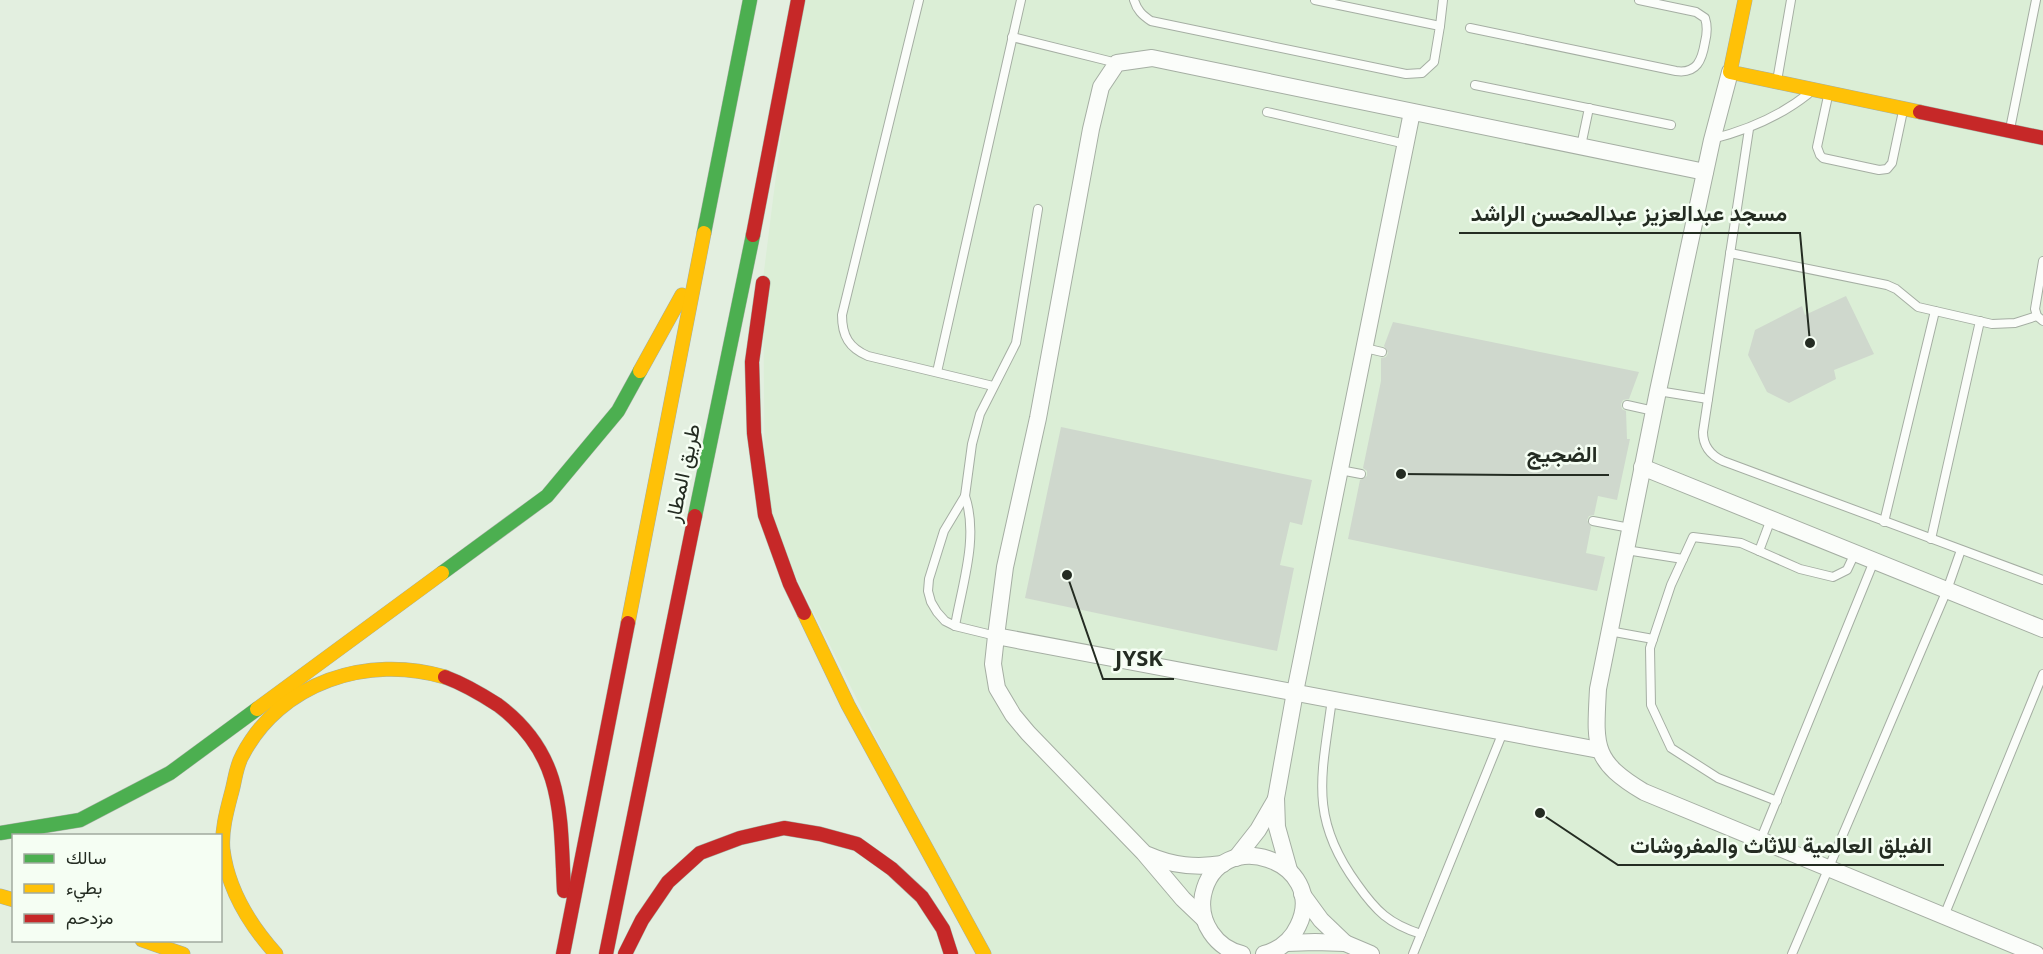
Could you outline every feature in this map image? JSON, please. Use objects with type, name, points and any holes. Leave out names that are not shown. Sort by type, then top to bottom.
[{"type":"main road","name":"طريق المطار","points":[[562,954],[750,0]]},
{"type":"main road","name":"طريق المطار","points":[[606,954],[778,111],[798,0]]},
{"type":"main road","points":[[1745,0],[1730,72],[2043,138]]},
{"type":"main road","points":[[771,213],[776,169],[778,111]]},
{"type":"main road","points":[[0,832],[80,820],[170,773],[547,496],[618,411],[697,268]]},
{"type":"main road","points":[[765,268],[752,362],[754,433],[765,515],[789,584],[848,705],[984,954]]},
{"type":"main road","points":[[276,954],[262,938],[233,889],[223,848],[228,805],[240,759],[262,725],[289,699],[321,681],[360,670],[400,668],[435,673],[470,686],[501,707],[525,728],[546,761],[558,802],[566,936]]},
{"type":"main road","points":[[626,954],[642,920],[668,882],[700,853],[740,838],[784,828],[820,834],[857,844],[892,869],[922,897],[943,929],[951,954]]},
{"type":"main road","points":[[148,942],[183,954]]},
{"type":"street","points":[[1204,919],[1013,715],[997,688],[993,664],[1005,567],[1038,418],[1091,129],[1101,87],[1117,63],[1152,58],[1705,172]]},
{"type":"street","points":[[1730,72],[1705,172],[1609,631],[1598,689],[1596,727],[1599,750],[1608,766],[1644,792],[1944,916],[2019,951],[2036,954]]},
{"type":"street","points":[[1289,870],[1277,827],[1276,798],[1295,692],[1413,112]]},
{"type":"street","points":[[1642,467],[2043,629]]},
{"type":"street","points":[[996,636],[1599,750]]},
{"type":"street","points":[[1242,954],[1219,948],[1204,919],[1203,895],[1211,878],[1258,830],[1276,798]]},
{"type":"street","points":[[1144,853],[1159,860],[1183,866],[1207,867],[1258,855],[1280,863],[1297,881],[1302,893],[1321,920],[1345,944]]},
{"type":"street","points":[[1266,954],[1286,943],[1295,933],[1301,921],[1302,893]]},
{"type":"street","points":[[1286,943],[1345,944],[1371,954]]},
{"type":"lane","points":[[919,0],[842,315],[842,326],[844,336],[858,352],[993,386]]},
{"type":"lane","points":[[937,372],[1021,0]]},
{"type":"lane","points":[[1134,0],[1142,16],[1151,21],[1414,75],[1422,73],[1434,62],[1443,0]]},
{"type":"lane","points":[[1315,0],[1440,26]]},
{"type":"lane","points":[[1470,28],[1676,71],[1689,71],[1700,62],[1707,24],[1701,14],[1670,3],[1639,0]]},
{"type":"lane","points":[[1776,81],[1791,0]]},
{"type":"lane","points":[[2009,132],[2036,0]]},
{"type":"lane","points":[[1012,37],[1117,63]]},
{"type":"lane","points":[[1476,85],[1671,125]]},
{"type":"lane","points":[[1712,140],[1749,129],[1783,112],[1814,89]]},
{"type":"lane","points":[[1828,92],[1817,147],[1823,158],[1879,170],[1887,169],[1892,163],[1904,109]]},
{"type":"lane","points":[[1581,146],[1589,108]]},
{"type":"lane","points":[[1267,112],[1406,144]]},
{"type":"lane","points":[[1749,129],[1708,399],[1703,440],[1706,447],[1716,458],[2043,580]]},
{"type":"lane","points":[[996,636],[955,626],[945,621],[937,612],[928,591],[929,579],[944,531],[965,496],[975,429],[986,399],[1011,355],[1019,330],[1038,209]]},
{"type":"lane","points":[[1730,253],[1890,286],[1912,304],[1992,324],[2040,319],[2035,309],[2043,261]]},
{"type":"lane","points":[[1884,522],[1935,311]]},
{"type":"lane","points":[[1931,539],[1980,321]]},
{"type":"lane","points":[[1365,348],[1382,352]]},
{"type":"lane","points":[[1658,391],[1708,399]]},
{"type":"lane","points":[[1627,405],[1654,411]]},
{"type":"lane","points":[[1340,470],[1362,474]]},
{"type":"lane","points":[[955,626],[971,530],[969,507],[965,496]]},
{"type":"lane","points":[[1759,551],[1771,519]]},
{"type":"lane","points":[[1593,521],[1630,528]]},
{"type":"lane","points":[[1777,801],[1718,778],[1671,748],[1651,705],[1650,648],[1671,585],[1693,537],[1741,543],[1800,569],[1833,577],[1847,570],[1855,553]]},
{"type":"lane","points":[[1626,550],[1683,560]]},
{"type":"lane","points":[[1792,954],[1947,590],[1961,550]]},
{"type":"lane","points":[[1760,841],[1874,561]]},
{"type":"lane","points":[[1609,631],[1653,639]]},
{"type":"lane","points":[[1944,916],[2043,674]]},
{"type":"lane","points":[[1332,699],[1321,796],[1330,837],[1339,857],[1373,906],[1395,924],[1421,934]]},
{"type":"lane","points":[[1413,954],[1503,732]]},
{"type":"shaded area","points":[[798,0],[2043,0],[2043,954],[984,954],[765,515],[763,279]]},
{"type":"building","points":[[1846,296],[1874,354],[1834,370],[1836,379],[1789,403],[1767,392],[1748,355],[1755,330],[1802,306],[1805,315]]},
{"type":"building","points":[[1393,322],[1639,372],[1629,399],[1623,400],[1621,404],[1622,409],[1626,411],[1627,439],[1630,439],[1617,500],[1598,496],[1594,515],[1589,516],[1587,520],[1591,527],[1586,553],[1605,557],[1597,591],[1348,539],[1360,480],[1367,476],[1367,471],[1363,468],[1381,381],[1381,358],[1386,357],[1388,353],[1384,346]]},
{"type":"building","points":[[1061,427],[1312,480],[1302,525],[1290,522],[1280,565],[1294,568],[1277,651],[1025,598]]},
{"type":"traffic: fast","points":[[704,233],[750,0]]},
{"type":"traffic: fast","points":[[695,516],[753,235]]},
{"type":"traffic: fast","points":[[442,573],[547,496],[618,411],[640,371]]},
{"type":"traffic: fast","points":[[0,833],[80,820],[170,773],[257,709]]},
{"type":"traffic: slow","points":[[1745,0],[1730,72],[1920,112]]},
{"type":"traffic: slow","points":[[628,623],[704,233]]},
{"type":"traffic: slow","points":[[640,371],[682,295]]},
{"type":"traffic: slow","points":[[257,709],[442,573]]},
{"type":"traffic: slow","points":[[804,613],[848,705],[984,954]]},
{"type":"traffic: slow","points":[[276,954],[257,931],[242,906],[230,879],[223,850],[225,820],[242,756],[258,730],[279,709],[303,692],[329,680],[357,672],[386,669],[416,671],[445,677]]},
{"type":"traffic: slow","points":[[0,896],[12,899]]},
{"type":"traffic: slow","points":[[148,942],[183,954]]},
{"type":"traffic: jam","points":[[753,235],[798,0]]},
{"type":"traffic: jam","points":[[1920,112],[2043,138]]},
{"type":"traffic: jam","points":[[763,283],[752,362],[754,433],[765,515],[790,584],[804,613]]},
{"type":"traffic: jam","points":[[606,954],[695,516]]},
{"type":"traffic: jam","points":[[563,954],[628,623]]},
{"type":"traffic: jam","points":[[445,677],[498,705],[520,724],[536,744],[555,788],[559,812],[564,891]]},
{"type":"traffic: jam","points":[[625,954],[642,920],[668,882],[700,853],[740,838],[784,828],[820,834],[857,844],[892,869],[922,897],[943,929],[951,954]]},
{"type":"place","name":"مسجد عبدالعزيز عبدالمحسن الراشد","points":[[1810,343]]},
{"type":"place","name":"الضجيج","points":[[1401,474]]},
{"type":"place","name":"JYSK","points":[[1067,575]]},
{"type":"place","name":"الفيلق العالمية للاثاث والمفروشات","points":[[1540,813]]}]
